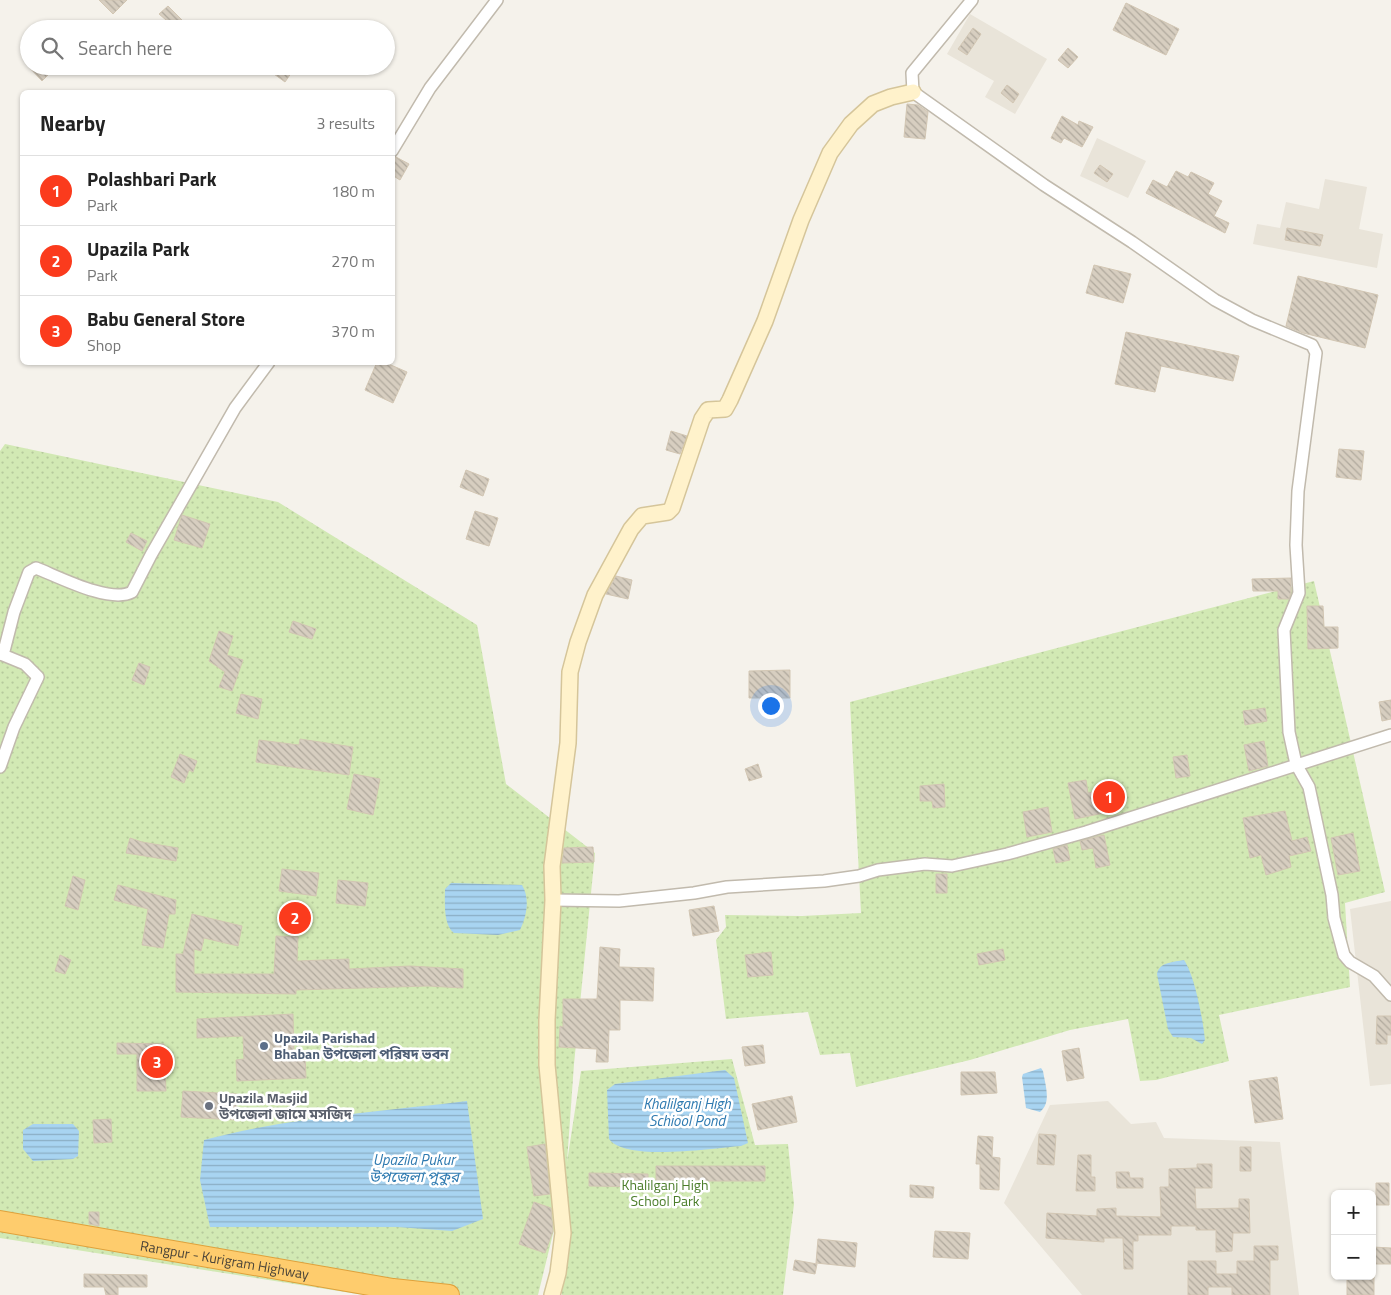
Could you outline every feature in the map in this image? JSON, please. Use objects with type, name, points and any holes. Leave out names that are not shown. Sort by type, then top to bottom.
[{"type":"highway","name":"Rangpur - Kurigram Highway","points":[[0,1221],[393,1289],[449,1295]]},
{"type":"street","points":[[395,146],[430,88],[497,0]]},
{"type":"street","points":[[913,92],[912,73],[972,0]]},
{"type":"street","points":[[552,1295],[558,1273],[563,1233],[546,1065],[553,900],[552,866],[568,744],[570,672],[578,642],[595,595],[630,529],[642,516],[668,512],[672,508],[702,419],[708,410],[725,409],[730,400],[764,321],[801,220],[830,153],[851,124],[873,104],[890,96],[913,92],[1044,185],[1132,242],[1215,300],[1252,320],[1312,345],[1316,353],[1298,491],[1296,545],[1298,594],[1284,630],[1289,732],[1296,764],[1309,788],[1332,895],[1334,918],[1344,955],[1350,962],[1374,976],[1391,995]]},
{"type":"street","points":[[0,766],[14,727],[38,677],[25,664],[3,655],[14,612],[29,572],[36,568],[94,590],[115,594],[132,592],[235,408],[267,365]]},
{"type":"street","points":[[553,900],[620,901],[694,893],[727,887],[824,881],[859,876],[878,870],[925,864],[952,866],[1007,854],[1190,801],[1296,764],[1391,735]]},
{"type":"shaded area","points":[[970,14],[1047,59],[1015,114],[985,97],[994,81],[947,54]]},
{"type":"shaded area","points":[[1097,138],[1146,161],[1128,198],[1080,176]]},
{"type":"shaded area","points":[[1325,179],[1367,187],[1359,229],[1383,234],[1377,268],[1253,244],[1257,224],[1280,228],[1286,202],[1319,209]]},
{"type":"shaded area","points":[[1391,901],[1391,1084],[1370,1086],[1350,909]]},
{"type":"shaded area","points":[[1108,1101],[1131,1124],[1156,1122],[1164,1138],[1280,1142],[1299,1295],[1082,1295],[1004,1203],[1050,1105]]},
{"type":"green space","name":"Khalilganj High School Park","points":[[5,444],[278,502],[477,625],[506,784],[595,853],[574,1064],[567,1162],[581,1071],[732,1059],[755,1145],[788,1144],[794,1204],[783,1295],[562,1295],[563,1193],[538,1295],[364,1295],[0,1238],[0,451]]},
{"type":"green space","points":[[1314,581],[1385,892],[1345,903],[1350,987],[1219,1015],[1229,1061],[1156,1080],[1140,1081],[1128,1019],[1070,1030],[970,1060],[856,1087],[850,1053],[820,1055],[808,1012],[726,1019],[716,940],[726,927],[725,915],[802,916],[861,913],[850,702]]},
{"type":"water","points":[[451,883],[522,885],[527,907],[520,930],[498,935],[454,933],[448,925],[445,907],[445,889]]},
{"type":"water","points":[[1184,960],[1192,976],[1200,1010],[1205,1040],[1202,1044],[1191,1038],[1173,1037],[1168,1029],[1157,974],[1158,970],[1164,965]]},
{"type":"water","points":[[1041,1068],[1047,1098],[1044,1108],[1040,1112],[1026,1108],[1022,1077],[1023,1074]]},
{"type":"water","name":"Khalilganj High Schiool Pond","points":[[725,1070],[734,1078],[748,1143],[741,1146],[711,1149],[651,1152],[618,1146],[609,1139],[607,1090],[615,1084]]},
{"type":"water","name":"Upazila Pukur উপজেলা পুকুর","points":[[467,1101],[483,1219],[452,1231],[397,1227],[210,1227],[200,1180],[204,1140],[302,1120]]},
{"type":"water","points":[[33,1124],[73,1124],[79,1131],[78,1156],[73,1159],[33,1161],[23,1149],[23,1130]]},
{"type":"building","points":[[99,0],[127,0],[113,14]]},
{"type":"building","points":[[1126,3],[1179,29],[1166,55],[1113,30]]},
{"type":"building","points":[[168,6],[182,20],[166,20],[159,14]]},
{"type":"building","points":[[973,28],[981,34],[967,55],[958,49]]},
{"type":"building","points":[[1068,48],[1078,57],[1068,68],[1058,60]]},
{"type":"building","points":[[36,75],[48,75],[42,81]]},
{"type":"building","points":[[275,75],[290,75],[285,82]]},
{"type":"building","points":[[1007,85],[1019,94],[1013,103],[1001,93]]},
{"type":"building","points":[[907,104],[918,105],[928,112],[925,139],[904,137]]},
{"type":"building","points":[[1062,116],[1078,125],[1079,121],[1093,127],[1082,147],[1064,138],[1061,143],[1051,138]]},
{"type":"building","points":[[395,157],[409,164],[400,180],[395,177]]},
{"type":"building","points":[[1100,165],[1113,174],[1107,182],[1094,173]]},
{"type":"building","points":[[1176,171],[1188,177],[1191,172],[1214,183],[1208,194],[1222,201],[1214,216],[1229,223],[1225,233],[1146,193],[1153,180],[1167,187]]},
{"type":"building","points":[[1287,228],[1323,235],[1320,246],[1285,240]]},
{"type":"building","points":[[1094,265],[1131,274],[1123,303],[1086,293]]},
{"type":"building","points":[[1298,276],[1378,295],[1365,348],[1303,333],[1286,326]]},
{"type":"building","points":[[1126,332],[1239,356],[1233,381],[1161,366],[1155,392],[1115,384]]},
{"type":"building","points":[[376,365],[391,365],[407,372],[393,403],[365,390]]},
{"type":"building","points":[[671,431],[687,436],[680,454],[666,450]]},
{"type":"building","points":[[1339,449],[1364,451],[1361,480],[1336,477]]},
{"type":"building","points":[[466,470],[489,479],[483,496],[460,487]]},
{"type":"building","points":[[475,511],[498,518],[489,546],[466,539]]},
{"type":"building","points":[[182,515],[210,524],[202,548],[174,540]]},
{"type":"building","points":[[131,533],[147,541],[142,551],[126,542]]},
{"type":"building","points":[[616,576],[632,580],[628,599],[606,594]]},
{"type":"building","points":[[1291,578],[1289,599],[1278,599],[1278,591],[1253,591],[1252,579]]},
{"type":"building","points":[[1307,606],[1323,606],[1324,627],[1338,627],[1338,648],[1308,649]]},
{"type":"building","points":[[293,621],[316,629],[312,639],[289,632]]},
{"type":"building","points":[[219,631],[233,636],[227,655],[243,660],[232,691],[219,687],[225,672],[209,661]]},
{"type":"building","points":[[139,663],[150,667],[144,685],[132,680]]},
{"type":"building","points":[[790,670],[790,698],[749,698],[749,671]]},
{"type":"building","points":[[241,694],[262,699],[258,719],[236,713]]},
{"type":"building","points":[[1391,700],[1391,719],[1382,721],[1379,702]]},
{"type":"building","points":[[1265,708],[1267,721],[1245,725],[1243,711]]},
{"type":"building","points":[[300,739],[353,747],[349,775],[256,762],[259,740],[299,745]]},
{"type":"building","points":[[1264,741],[1268,766],[1249,771],[1244,745]]},
{"type":"building","points":[[180,754],[197,761],[193,772],[189,770],[184,783],[171,777]]},
{"type":"building","points":[[1187,755],[1190,776],[1176,778],[1173,757]]},
{"type":"building","points":[[758,764],[762,777],[749,781],[745,769]]},
{"type":"building","points":[[354,774],[380,779],[373,815],[347,809]]},
{"type":"building","points":[[1086,780],[1088,793],[1100,791],[1104,813],[1075,819],[1068,783]]},
{"type":"building","points":[[944,784],[945,807],[933,808],[932,801],[920,801],[920,786]]},
{"type":"building","points":[[1048,807],[1052,832],[1027,837],[1023,812]]},
{"type":"building","points":[[1285,811],[1292,841],[1307,837],[1311,851],[1289,856],[1291,867],[1266,875],[1261,855],[1250,858],[1243,818]]},
{"type":"building","points":[[1353,833],[1360,871],[1338,875],[1331,838]]},
{"type":"building","points":[[1104,835],[1110,865],[1096,868],[1093,848],[1082,850],[1080,841]]},
{"type":"building","points":[[130,838],[178,848],[176,861],[126,853]]},
{"type":"building","points":[[1067,845],[1070,860],[1056,863],[1053,849]]},
{"type":"building","points":[[593,847],[594,862],[562,863],[564,848]]},
{"type":"building","points":[[282,869],[319,873],[316,896],[279,891]]},
{"type":"building","points":[[936,874],[947,874],[947,893],[936,893]]},
{"type":"building","points":[[73,876],[85,880],[78,910],[65,906]]},
{"type":"building","points":[[338,880],[368,883],[365,906],[336,903]]},
{"type":"building","points":[[118,885],[176,900],[175,914],[169,914],[163,948],[142,945],[148,909],[114,900]]},
{"type":"building","points":[[714,906],[719,931],[693,936],[689,910]]},
{"type":"building","points":[[192,914],[242,926],[238,946],[204,938],[201,951],[194,949],[194,974],[274,974],[276,936],[298,937],[297,961],[349,959],[349,969],[410,966],[463,969],[463,988],[428,986],[296,990],[296,994],[176,992],[176,954],[183,954]]},
{"type":"building","points":[[600,947],[620,949],[619,967],[654,968],[653,1001],[620,1000],[620,1030],[609,1030],[608,1062],[596,1062],[597,1049],[559,1047],[560,1026],[563,1027],[563,999],[597,999]]},
{"type":"building","points":[[1003,949],[1005,960],[979,965],[977,954]]},
{"type":"building","points":[[771,952],[773,975],[748,977],[745,955]]},
{"type":"building","points":[[60,955],[71,960],[65,974],[55,971]]},
{"type":"building","name":"Upazila Parishad Bhaban উপজেলা পরিষদ ভবন","points":[[293,1014],[294,1054],[305,1053],[306,1078],[237,1081],[236,1060],[244,1059],[243,1036],[197,1038],[197,1019]]},
{"type":"building","points":[[1377,1016],[1391,1016],[1391,1035],[1387,1035],[1387,1044],[1376,1044]]},
{"type":"building","points":[[117,1043],[164,1044],[166,1091],[137,1091],[137,1054],[117,1054]]},
{"type":"building","points":[[763,1045],[765,1063],[745,1066],[742,1047]]},
{"type":"building","points":[[1079,1048],[1084,1078],[1067,1081],[1062,1051]]},
{"type":"building","points":[[961,1072],[995,1072],[997,1093],[961,1095]]},
{"type":"building","points":[[1277,1077],[1283,1119],[1255,1123],[1249,1081]]},
{"type":"building","name":"Upazila Masjid উপজেলা জামে মসজিদ","points":[[183,1091],[237,1094],[236,1120],[181,1117]]},
{"type":"building","points":[[792,1096],[797,1122],[758,1130],[752,1104]]},
{"type":"building","points":[[111,1119],[112,1142],[94,1143],[93,1120]]},
{"type":"building","points":[[1039,1134],[1056,1135],[1054,1165],[1037,1164]]},
{"type":"building","points":[[978,1136],[993,1137],[992,1157],[1000,1158],[999,1190],[980,1189],[980,1164],[976,1164]]},
{"type":"building","points":[[545,1144],[550,1194],[534,1196],[527,1147]]},
{"type":"building","points":[[1240,1147],[1251,1147],[1251,1171],[1240,1171]]},
{"type":"building","points":[[1078,1155],[1091,1155],[1091,1177],[1095,1177],[1095,1191],[1076,1191]]},
{"type":"building","points":[[1197,1164],[1212,1164],[1212,1188],[1195,1188],[1196,1209],[1239,1208],[1239,1199],[1249,1199],[1250,1233],[1233,1233],[1232,1251],[1216,1252],[1216,1230],[1196,1230],[1196,1226],[1171,1226],[1171,1235],[1138,1235],[1138,1241],[1133,1241],[1133,1269],[1124,1269],[1123,1238],[1104,1238],[1104,1242],[1046,1238],[1047,1213],[1097,1216],[1097,1209],[1116,1208],[1116,1216],[1161,1217],[1160,1187],[1169,1187],[1169,1169],[1197,1168]]},
{"type":"building","points":[[656,1166],[765,1166],[765,1181],[656,1181]]},
{"type":"building","points":[[1116,1172],[1129,1172],[1130,1178],[1143,1178],[1143,1188],[1117,1188]]},
{"type":"building","points":[[589,1173],[648,1174],[648,1187],[589,1186]]},
{"type":"building","points":[[1376,1183],[1389,1183],[1389,1205],[1376,1205]]},
{"type":"building","points":[[910,1185],[934,1187],[933,1198],[910,1197]]},
{"type":"building","points":[[534,1202],[551,1208],[553,1231],[545,1253],[519,1244]]},
{"type":"building","points":[[89,1212],[99,1212],[99,1226],[89,1224]]},
{"type":"building","points":[[935,1231],[970,1233],[968,1259],[933,1257]]},
{"type":"building","points":[[818,1239],[857,1243],[855,1267],[816,1263]]},
{"type":"building","points":[[1254,1246],[1278,1246],[1278,1260],[1270,1260],[1270,1295],[1232,1295],[1232,1287],[1208,1287],[1208,1295],[1188,1295],[1188,1261],[1216,1261],[1216,1274],[1237,1274],[1237,1261],[1254,1261]]},
{"type":"building","points":[[1376,1247],[1391,1248],[1391,1264],[1376,1264]]},
{"type":"building","points":[[795,1260],[817,1264],[815,1274],[793,1270]]},
{"type":"building","points":[[84,1274],[147,1275],[147,1287],[118,1287],[118,1295],[106,1295],[104,1287],[84,1287]]},
{"type":"building","points":[[1347,1280],[1374,1280],[1374,1295],[1347,1295]]},
{"type":"place","name":"Polashbari Park","points":[[1109,797]]},
{"type":"place","name":"Upazila Park","points":[[295,918]]},
{"type":"place","name":"Upazila Parishad Bhaban উপজেলা পরিষদ ভবন","points":[[264,1046]]},
{"type":"place","name":"Babu General Store","points":[[157,1062]]},
{"type":"place","name":"Upazila Masjid উপজেলা জামে মসজিদ","points":[[209,1106]]}]
